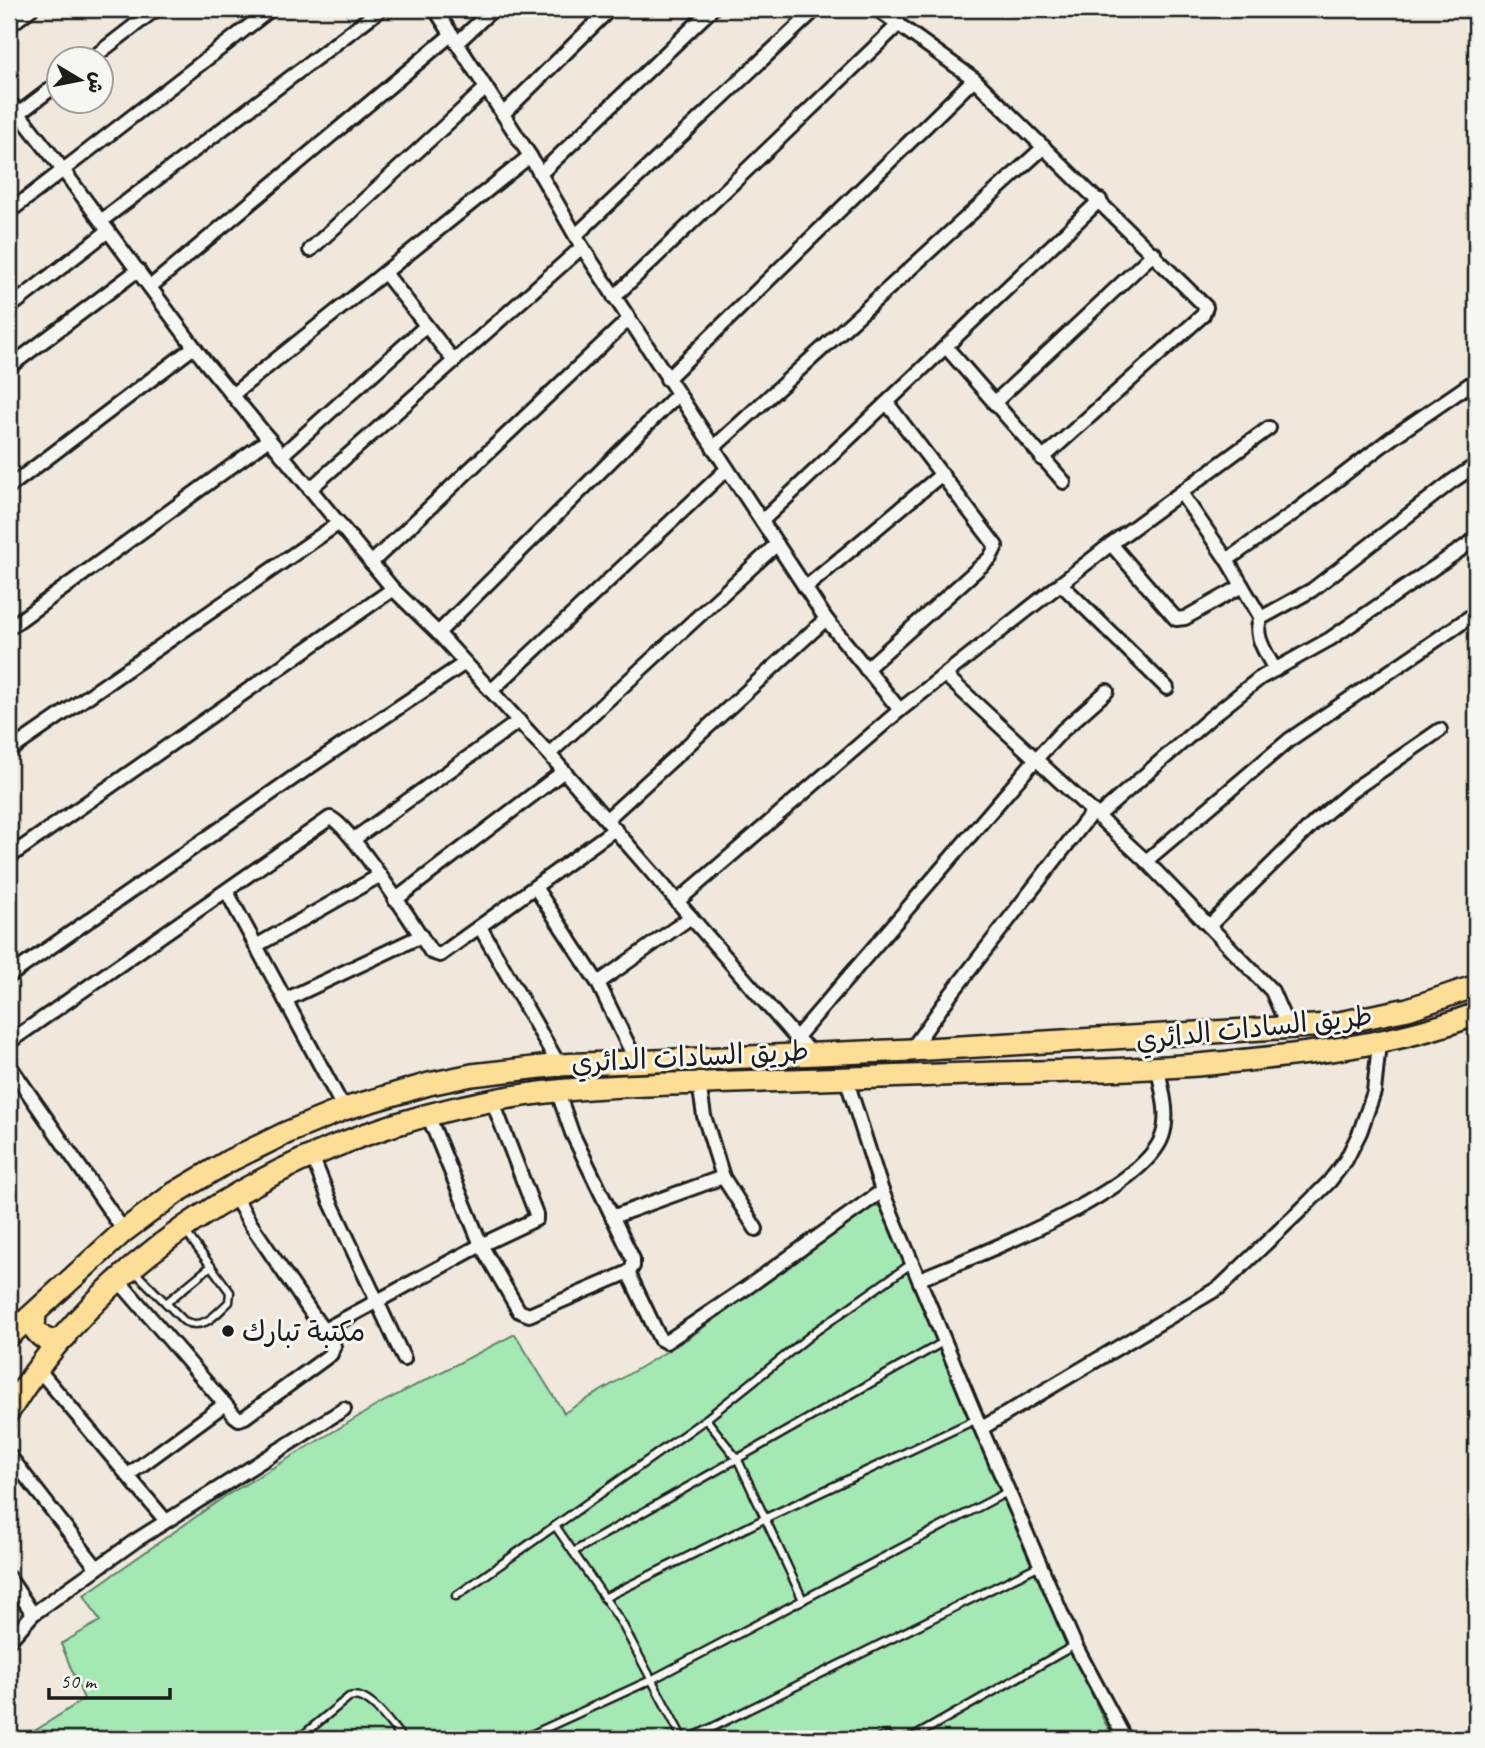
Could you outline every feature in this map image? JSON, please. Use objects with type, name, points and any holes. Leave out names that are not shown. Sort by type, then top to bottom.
[{"type":"highway","name":"طريق السادات الدائري","points":[[9,1336],[124,1231],[175,1194],[229,1161],[344,1109],[386,1095],[461,1077],[559,1065],[911,1050],[1288,1028],[1369,1018],[1408,1009],[1476,986]]},
{"type":"highway","name":"طريق السادات الدائري","points":[[9,1411],[38,1368],[65,1337],[125,1275],[159,1244],[183,1227],[234,1195],[312,1156],[428,1115],[492,1100],[557,1090],[1158,1069],[1289,1056],[1379,1043],[1417,1034],[1476,1014]]},
{"type":"highway","points":[[1118,1070],[1129,1057],[1127,1046],[1119,1038]]},
{"type":"highway","points":[[35,1313],[34,1328],[44,1339],[51,1341],[65,1337]]},
{"type":"street","points":[[9,26],[31,9]]},
{"type":"street","points":[[107,46],[156,9]]},
{"type":"street","points":[[9,212],[271,9]]},
{"type":"street","points":[[9,308],[105,226],[381,9]]},
{"type":"street","points":[[435,9],[530,156],[614,297],[825,619],[900,710]]},
{"type":"street","points":[[150,287],[493,9]]},
{"type":"street","points":[[503,114],[610,9]]},
{"type":"street","points":[[540,174],[712,9]]},
{"type":"street","points":[[310,489],[454,361],[816,9]]},
{"type":"street","points":[[877,9],[974,79],[1203,302],[1205,312],[1042,459]]},
{"type":"street","points":[[614,297],[899,24]]},
{"type":"street","points":[[667,379],[974,79]]},
{"type":"street","points":[[310,250],[486,88]]},
{"type":"street","points":[[14,117],[46,93]]},
{"type":"street","points":[[9,100],[14,117],[63,170],[194,347],[371,563],[549,754],[796,1038],[815,1054]]},
{"type":"street","points":[[713,448],[1044,147]]},
{"type":"street","points":[[232,395],[530,156]]},
{"type":"street","points":[[762,521],[1100,200]]},
{"type":"street","points":[[995,403],[1154,253]]},
{"type":"street","points":[[9,367],[138,270]]},
{"type":"street","points":[[385,273],[454,361]]},
{"type":"street","points":[[371,563],[629,319]]},
{"type":"street","points":[[282,455],[426,326]]},
{"type":"street","points":[[946,346],[1064,482]]},
{"type":"street","points":[[9,487],[194,347]]},
{"type":"street","points":[[1227,560],[1296,512],[1393,437],[1476,380]]},
{"type":"street","points":[[438,634],[677,395]]},
{"type":"street","points":[[866,669],[995,551],[995,543],[887,403]]},
{"type":"street","points":[[678,901],[900,710],[1111,544],[1269,428]]},
{"type":"street","points":[[9,628],[269,439]]},
{"type":"street","points":[[1275,670],[1259,637],[1261,618],[1312,590],[1476,465]]},
{"type":"street","points":[[491,691],[727,469]]},
{"type":"street","points":[[805,588],[942,474]]},
{"type":"street","points":[[1181,493],[1227,560],[1261,618]]},
{"type":"street","points":[[9,751],[339,523]]},
{"type":"street","points":[[911,1050],[951,994],[1095,814],[1260,678],[1330,639],[1476,539]]},
{"type":"street","points":[[549,754],[777,544]]},
{"type":"street","points":[[1111,544],[1176,619],[1185,618],[1242,586]]},
{"type":"street","points":[[1061,584],[1167,688]]},
{"type":"street","points":[[9,857],[393,589]]},
{"type":"street","points":[[1146,861],[1289,740],[1476,614]]},
{"type":"street","points":[[9,1042],[330,818],[338,821],[354,839],[432,952],[440,955],[535,887],[611,824],[825,619]]},
{"type":"street","points":[[9,976],[293,778],[465,663]]},
{"type":"street","points":[[945,675],[1146,861],[1272,991],[1288,1028]]},
{"type":"street","points":[[796,1038],[1036,759],[1062,731],[1107,691]]},
{"type":"street","points":[[354,839],[519,721]]},
{"type":"street","points":[[1209,926],[1316,821],[1353,790],[1440,730]]},
{"type":"street","points":[[395,900],[564,771]]},
{"type":"street","points":[[256,946],[379,876]]},
{"type":"street","points":[[535,887],[598,983],[636,1061]]},
{"type":"street","points":[[227,891],[344,1109]]},
{"type":"street","points":[[598,983],[691,917]]},
{"type":"street","points":[[480,927],[559,1065]]},
{"type":"street","points":[[285,1000],[421,936]]},
{"type":"street","points":[[979,1423],[1220,1287],[1329,1182],[1346,1160],[1360,1132],[1374,1092],[1379,1043]]},
{"type":"street","points":[[9,1065],[124,1231]]},
{"type":"street","points":[[920,1279],[1035,1230],[1070,1212],[1135,1171],[1152,1155],[1162,1136],[1166,1114],[1158,1069]]},
{"type":"street","points":[[846,1078],[882,1191],[979,1423],[1075,1645],[1125,1739]]},
{"type":"street","points":[[699,1083],[704,1116],[723,1177],[756,1228]]},
{"type":"street","points":[[428,1115],[481,1245],[519,1311],[525,1315],[632,1269],[633,1259],[572,1133],[557,1090]]},
{"type":"street","points":[[324,1330],[481,1245],[536,1219],[492,1100]]},
{"type":"street","points":[[312,1156],[330,1201],[404,1359]]},
{"type":"street","points":[[612,1216],[723,1177]]},
{"type":"street","points":[[628,1272],[660,1339],[666,1342],[882,1191]]},
{"type":"street","points":[[125,1275],[225,1404],[235,1416],[242,1419],[331,1354],[334,1346],[250,1223],[234,1195]]},
{"type":"street","points":[[38,1368],[166,1521]]},
{"type":"street","points":[[128,1475],[225,1404]]},
{"type":"street","points":[[9,1641],[33,1614],[97,1568],[166,1521],[344,1409]]},
{"type":"street","points":[[9,1455],[97,1568]]},
{"type":"street","points":[[9,1578],[33,1614]]},
{"type":"lane","points":[[125,1275],[166,1303],[184,1321],[194,1325],[204,1324],[230,1298],[228,1288],[183,1227]]},
{"type":"lane","points":[[456,1596],[706,1419],[816,1331],[913,1263]]},
{"type":"lane","points":[[166,1303],[211,1266]]},
{"type":"lane","points":[[573,1552],[945,1341]]},
{"type":"lane","points":[[706,1419],[738,1460],[803,1600]]},
{"type":"lane","points":[[604,1598],[766,1518],[979,1423]]},
{"type":"lane","points":[[522,1739],[651,1680],[1009,1492]]},
{"type":"lane","points":[[556,1527],[621,1622],[683,1739]]},
{"type":"lane","points":[[689,1739],[1040,1565]]},
{"type":"lane","points":[[910,1739],[1075,1645]]},
{"type":"lane","points":[[298,1739],[349,1697],[354,1696],[369,1702],[403,1739]]},
{"type":"lane","points":[[877,1739],[887,1736],[893,1739]]},
{"type":"green space","points":[[886,1205],[1032,1561],[1105,1723],[1115,1739],[33,1739],[30,1734],[84,1699],[61,1644],[100,1621],[84,1595],[224,1497],[381,1403],[515,1334],[564,1413],[689,1338],[866,1209]]},
{"type":"place","name":"مكتبة تبارك","points":[[228,1331]]}]
